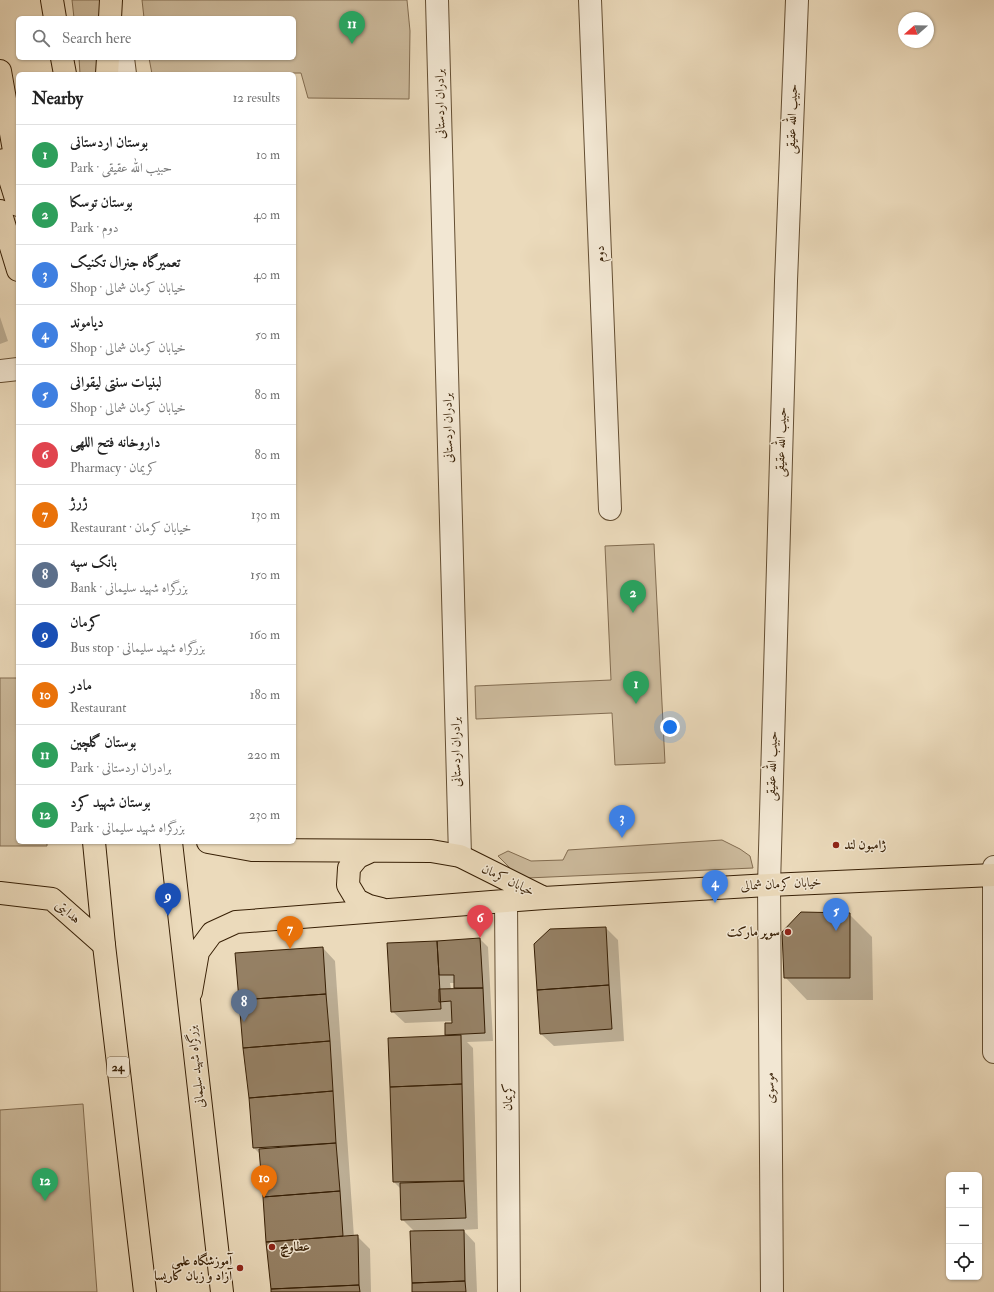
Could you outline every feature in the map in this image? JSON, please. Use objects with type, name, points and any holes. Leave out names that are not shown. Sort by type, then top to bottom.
[{"type":"main road","points":[[52,0],[55,16]]},
{"type":"main road","points":[[62,60],[65,72]]},
{"type":"main road","points":[[107,72],[108,60]]},
{"type":"main road","points":[[0,71],[16,162]]},
{"type":"main road","points":[[0,149],[16,199]]},
{"type":"main road","points":[[0,211],[16,263]]},
{"type":"main road","name":"24","points":[[94,844],[104,945],[145,1292]]},
{"type":"main road","name":"بزرگراه شهید سلیمانی","points":[[171,844],[222,1292]]},
{"type":"main road","name":"خیابان کرمان","points":[[219,844],[252,850],[431,851],[460,856],[544,898]]},
{"type":"main road","points":[[371,850],[358,857],[349,868],[348,886],[357,900],[369,906],[386,910]]},
{"type":"main road","name":"خیابان کرمان شمالی","points":[[544,898],[769,885],[994,875]]},
{"type":"main road","name":"هدایتی","points":[[0,893],[52,899],[104,945]]},
{"type":"main road","name":"خیابان کرمان","points":[[189,1002],[198,952],[212,933],[236,922],[544,898]]},
{"type":"street","name":"برادران اردستانی","points":[[438,0],[460,856]]},
{"type":"street","name":"دوم","points":[[590,0],[610,508]]},
{"type":"street","name":"حبیب الله عقیقی","points":[[769,885],[786,281],[797,0]]},
{"type":"street","points":[[123,60],[125,72]]},
{"type":"street","points":[[0,371],[16,369]]},
{"type":"street","points":[[994,868],[994,1052]]},
{"type":"street","name":"موسوی","points":[[769,885],[772,1292]]},
{"type":"street","name":"کریمان","points":[[506,902],[509,1292]]},
{"type":"shaded area","points":[[72,0],[103,0],[102,16],[74,16]]},
{"type":"shaded area","points":[[142,0],[407,0],[410,31],[409,99],[308,98],[301,73],[296,72],[152,72],[149,60],[296,60],[296,16],[144,16]]},
{"type":"shaded area","points":[[79,60],[101,60],[101,72],[80,72]]},
{"type":"shaded area","points":[[654,544],[665,763],[615,765],[612,713],[476,719],[475,686],[611,680],[605,546]]},
{"type":"shaded area","points":[[0,678],[16,678],[16,844],[47,844],[47,846],[0,846]]},
{"type":"shaded area","points":[[722,840],[750,856],[753,868],[527,878],[513,871],[498,856],[508,851],[531,861],[563,860],[568,850]]},
{"type":"shaded area","points":[[83,1104],[97,1292],[0,1292],[0,1110]]},
{"type":"building","points":[[801,912],[850,913],[850,978],[784,978],[782,932]]},
{"type":"building","points":[[606,927],[609,985],[537,990],[534,944],[550,929]]},
{"type":"building","points":[[480,938],[483,988],[454,988],[454,975],[439,975],[437,941]]},
{"type":"building","points":[[437,941],[441,1009],[391,1012],[387,943]]},
{"type":"building","points":[[323,947],[326,994],[239,1000],[235,953]]},
{"type":"building","points":[[609,985],[612,1029],[540,1034],[537,990]]},
{"type":"building","points":[[483,988],[485,1033],[445,1035],[445,1023],[452,1023],[451,1001],[439,1002],[439,989]]},
{"type":"building","points":[[326,994],[330,1041],[243,1048],[239,1000]]},
{"type":"building","points":[[461,1035],[462,1084],[390,1087],[388,1038]]},
{"type":"building","points":[[330,1041],[333,1091],[249,1098],[243,1048]]},
{"type":"building","points":[[462,1084],[464,1181],[393,1182],[390,1087]]},
{"type":"building","points":[[333,1091],[336,1143],[253,1148],[249,1098]]},
{"type":"building","points":[[336,1143],[340,1191],[263,1197],[259,1149]]},
{"type":"building","points":[[464,1181],[466,1218],[401,1220],[400,1183]]},
{"type":"building","points":[[340,1191],[343,1236],[266,1242],[263,1197]]},
{"type":"building","points":[[464,1230],[465,1281],[412,1283],[410,1231]]},
{"type":"building","points":[[358,1235],[359,1285],[271,1289],[266,1242]]},
{"type":"building","points":[[465,1281],[466,1292],[412,1292],[412,1283]]},
{"type":"building","points":[[359,1285],[360,1292],[271,1292],[271,1289]]},
{"type":"place","name":"بوستان گلچین","points":[[352,44]]},
{"type":"place","name":"بوستان توسکا","points":[[633,613]]},
{"type":"place","name":"بوستان اردستانی","points":[[636,704]]},
{"type":"place","name":"تعمیرگاه جنرال تکنیک","points":[[622,838]]},
{"type":"place","name":"ژامبون لند","points":[[836,845]]},
{"type":"place","name":"دیاموند","points":[[715,903]]},
{"type":"place","name":"کرمان","points":[[168,916]]},
{"type":"place","name":"لبنیات سنتی لیقوانی","points":[[836,931]]},
{"type":"place","name":"سوپر مارکت","points":[[788,932]]},
{"type":"place","name":"داروخانه فتح اللهی","points":[[480,938]]},
{"type":"place","name":"ژرژ","points":[[290,949]]},
{"type":"place","name":"بانک سپه","points":[[244,1022]]},
{"type":"place","name":"مادر","points":[[264,1198]]},
{"type":"place","name":"بوستان شهید کرد","points":[[45,1201]]},
{"type":"place","name":"عطاویچ","points":[[272,1247]]},
{"type":"place","name":"آموزشگاه علمی آزاد و زبان کاریسا","points":[[240,1268]]}]
